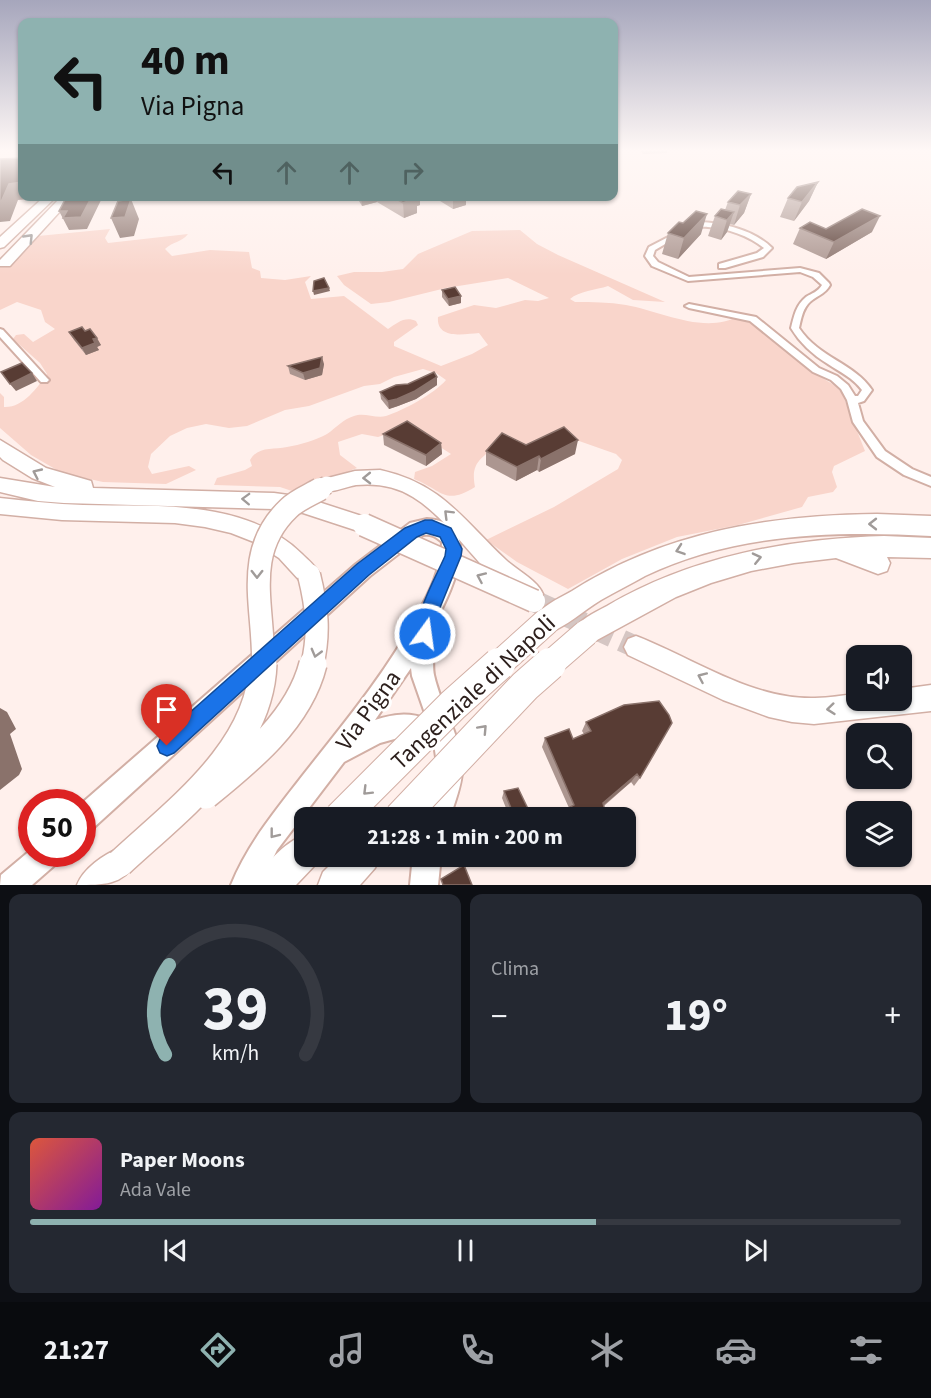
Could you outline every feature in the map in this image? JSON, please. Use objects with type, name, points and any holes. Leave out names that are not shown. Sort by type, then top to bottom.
[{"type":"highway","points":[[0,244],[47,201]]},
{"type":"highway","points":[[5,263],[64,201]]},
{"type":"highway","points":[[0,447],[21,465],[45,477],[108,494]]},
{"type":"highway","points":[[120,863],[220,768],[246,728],[261,689],[264,671],[264,633],[257,580],[258,555],[272,526],[306,495],[327,485],[350,479],[372,477],[407,484],[438,504],[539,606]]},
{"type":"highway","points":[[0,485],[38,493],[165,497],[188,506],[267,538],[288,552],[309,575],[319,612],[318,644],[307,680],[287,717],[261,749],[92,885]]},
{"type":"highway","points":[[0,517],[84,513],[151,514],[188,506],[257,500],[303,505],[364,525],[539,606]]},
{"type":"highway","points":[[0,506],[84,513]]},
{"type":"highway","name":"Tangenziale di Napoli","points":[[351,807],[453,705],[539,606],[651,560],[709,541],[799,526],[876,524],[931,526]]},
{"type":"highway","name":"Tangenziale di Napoli","points":[[410,807],[525,686],[586,633],[652,594],[703,574],[772,554],[828,548],[889,546],[931,548]]},
{"type":"highway","points":[[828,548],[878,563]]},
{"type":"highway","points":[[636,647],[756,700],[796,711],[931,698]]},
{"type":"highway","points":[[272,885],[294,862]]},
{"type":"highway","points":[[336,885],[353,867]]},
{"type":"main road","name":"Via Pigna","points":[[96,808],[363,570],[411,532],[425,526],[432,526],[446,532],[454,549],[453,556],[428,615],[390,682],[268,841],[246,885]]},
{"type":"main road","name":"Via Pigna","points":[[428,615],[421,663],[448,755],[447,784],[440,807]]},
{"type":"main road","name":"Via Pigna","points":[[322,772],[345,749],[360,739],[397,726],[411,725],[422,728],[441,742],[448,755]]},
{"type":"main road","points":[[11,885],[31,867]]},
{"type":"main road","points":[[424,885],[426,867]]},
{"type":"street","points":[[722,266],[760,255],[768,248],[761,240],[744,233],[707,223],[699,224],[652,249],[649,256],[655,264],[688,279],[800,270],[816,275],[826,285],[823,291],[811,297],[800,307],[795,328],[803,341],[863,383],[867,390],[861,399],[852,400]]},
{"type":"street","points":[[689,306],[734,314],[753,320],[816,370],[839,382],[845,387],[852,400],[858,422],[881,454],[908,472],[931,482]]},
{"type":"street","points":[[0,332],[44,380]]},
{"type":"shaded area","points":[[110,229],[105,238],[108,243],[188,234],[165,249],[172,256],[210,250],[249,252],[252,268],[260,271],[261,278],[285,280],[311,276],[305,282],[311,299],[344,296],[388,329],[405,320],[416,321],[418,325],[394,342],[394,346],[441,366],[488,345],[479,333],[452,334],[446,332],[439,324],[438,317],[474,305],[496,308],[525,300],[538,301],[549,298],[508,278],[371,304],[344,285],[337,276],[354,272],[403,269],[418,254],[472,231],[520,230],[537,244],[558,255],[665,302],[633,300],[608,286],[574,296],[570,299],[575,302],[626,305],[697,322],[726,321],[739,316],[759,327],[802,364],[839,389],[865,451],[834,466],[832,472],[837,487],[833,492],[808,497],[802,507],[738,525],[677,537],[622,559],[568,589],[517,562],[486,540],[554,507],[618,469],[622,460],[616,454],[562,435],[535,447],[500,442],[476,466],[475,487],[457,495],[444,494],[414,479],[415,472],[432,466],[451,454],[409,427],[378,437],[362,434],[338,442],[340,455],[357,468],[295,492],[280,487],[214,485],[217,478],[252,466],[250,460],[257,452],[308,442],[327,434],[350,417],[386,416],[418,401],[446,380],[436,373],[423,369],[394,377],[380,384],[364,386],[309,406],[285,410],[247,426],[229,428],[206,424],[187,428],[170,436],[151,454],[148,467],[152,474],[189,466],[196,470],[166,484],[103,482],[62,473],[31,455],[0,428],[0,393],[4,397],[4,407],[17,404],[29,396],[47,374],[40,363],[13,339],[16,335],[24,334],[33,342],[55,329],[45,322],[41,310],[17,302],[0,310],[0,265],[15,261],[38,236]]},
{"type":"building","points":[[0,191],[6,191],[0,204]]},
{"type":"building","points":[[738,191],[751,194],[740,205],[728,202]]},
{"type":"building","points":[[793,191],[811,191],[802,202],[788,198]]},
{"type":"building","points":[[64,201],[89,201],[81,217],[63,218],[67,211],[59,211]]},
{"type":"building","points":[[118,201],[130,201],[125,217],[111,218]]},
{"type":"building","points":[[721,209],[734,212],[727,220],[715,216]]},
{"type":"building","points":[[862,209],[880,216],[834,242],[800,228],[810,222],[826,229]]},
{"type":"building","points":[[696,211],[707,214],[684,238],[668,233],[679,222],[683,223]]},
{"type":"building","points":[[324,278],[329,288],[313,291],[314,281]]},
{"type":"building","points":[[455,287],[461,296],[448,299],[442,290]]},
{"type":"building","points":[[82,327],[85,331],[90,329],[97,338],[93,339],[95,343],[82,348],[69,332]]},
{"type":"building","points":[[322,357],[320,368],[303,373],[288,366]]},
{"type":"building","points":[[22,363],[32,373],[10,384],[1,372]]},
{"type":"building","points":[[434,372],[437,377],[397,399],[388,401],[380,392],[396,385],[408,384]]},
{"type":"building","points":[[407,421],[441,443],[426,455],[383,434]]},
{"type":"building","points":[[564,427],[578,440],[541,459],[539,456],[517,467],[486,451],[502,433],[526,445]]},
{"type":"building","points":[[659,701],[672,723],[640,778],[637,774],[603,803],[604,807],[570,807],[574,805],[545,738],[569,729],[573,739],[591,731],[586,722],[624,705]]},
{"type":"building","points":[[518,788],[527,807],[511,807],[504,791]]},
{"type":"building","points":[[461,867],[465,867],[472,885],[443,885],[441,879]]},
{"type":"tunnel","points":[[534,601],[636,647]]},
{"type":"route","points":[[167,746],[363,570],[411,532],[425,526],[432,526],[446,532],[454,549],[428,615],[425,634]]}]
